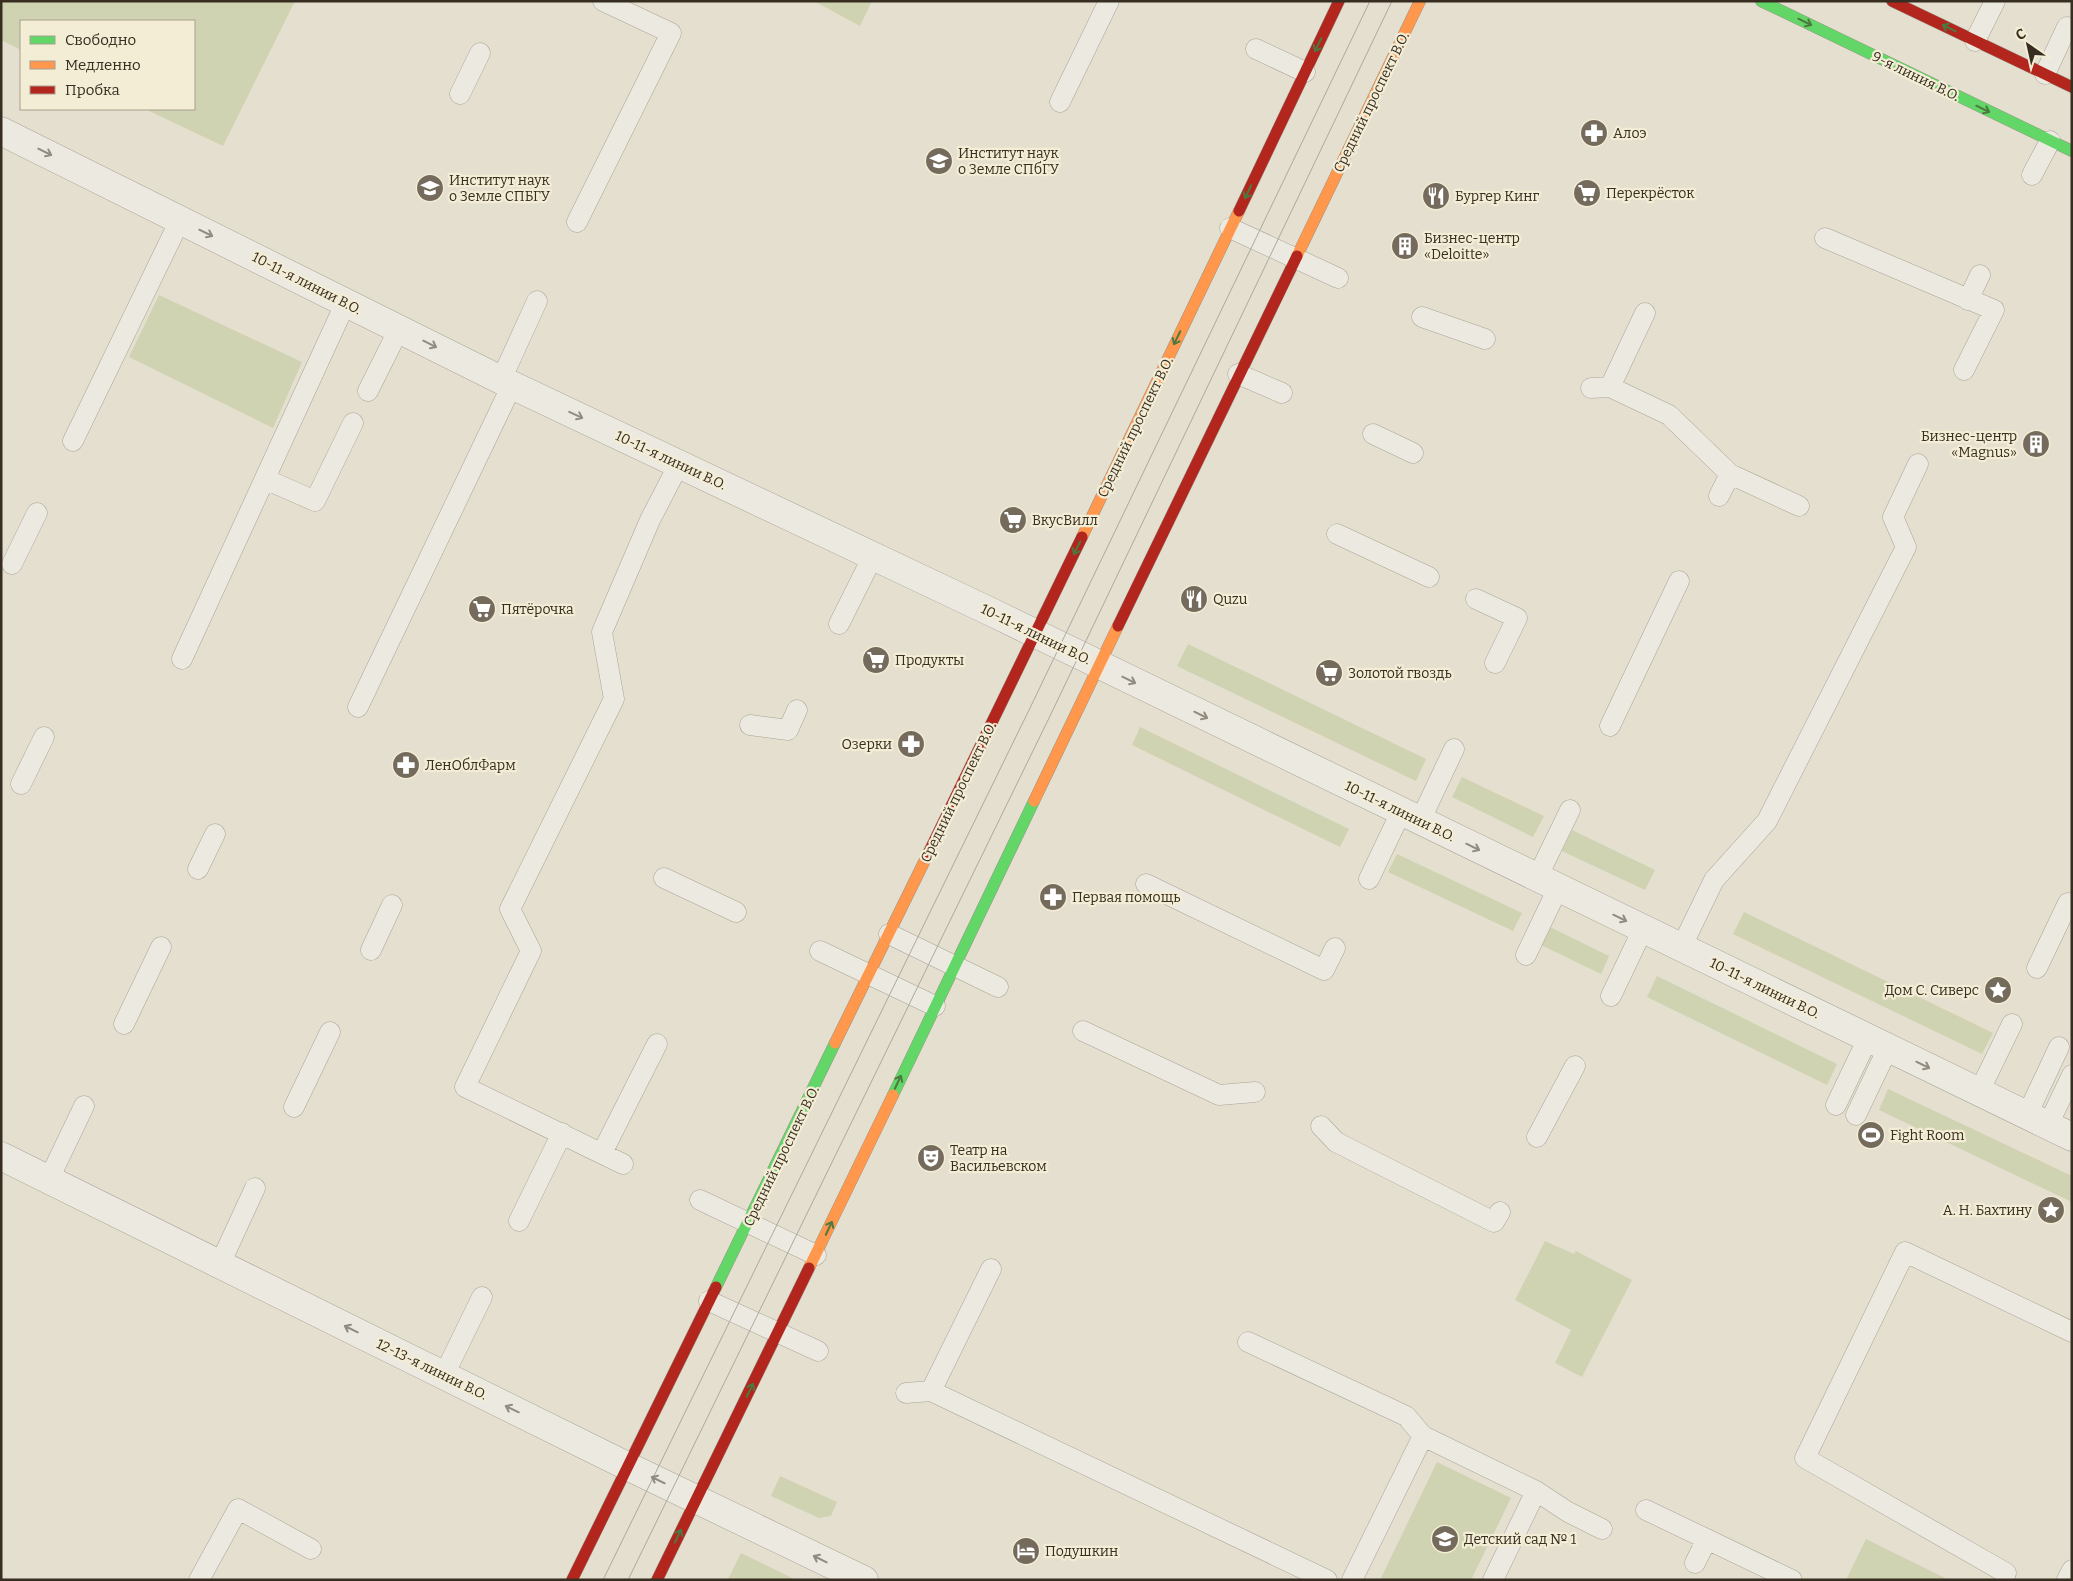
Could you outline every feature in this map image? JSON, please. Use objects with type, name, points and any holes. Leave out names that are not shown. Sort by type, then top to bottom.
[{"type":"main road","name":"Средний проспект В.О.","points":[[572,1580],[870,975],[1339,1]]},
{"type":"main road","name":"Средний проспект В.О.","points":[[657,1580],[816,1255],[1238,374],[1420,1]]},
{"type":"main road","name":"9-я линия В.О.","points":[[1761,1],[2072,152]]},
{"type":"main road","points":[[1892,1],[2072,87]]},
{"type":"street","name":"10-11-я линии В.О.","points":[[1,131],[507,382],[1035,634],[2049,1126]]},
{"type":"street","name":"12-13-я линии В.О.","points":[[1,1156],[627,1466],[864,1580]]},
{"type":"lane","points":[[577,222],[671,33],[603,1]]},
{"type":"lane","points":[[1060,102],[1109,1]]},
{"type":"lane","points":[[1975,41],[1995,1]]},
{"type":"lane","points":[[2045,74],[2067,27]]},
{"type":"lane","points":[[1256,49],[1305,72]]},
{"type":"lane","points":[[460,94],[480,53]]},
{"type":"lane","points":[[2032,175],[2050,141]]},
{"type":"lane","points":[[73,441],[180,220]]},
{"type":"lane","points":[[1230,228],[1338,278]]},
{"type":"lane","points":[[1825,238],[1994,310],[1964,370]]},
{"type":"lane","points":[[1968,300],[1980,275]]},
{"type":"lane","points":[[358,707],[507,382],[537,301]]},
{"type":"lane","points":[[182,659],[346,302]]},
{"type":"lane","points":[[1645,313],[1601,388],[1669,415],[1730,474],[1799,506]]},
{"type":"lane","points":[[1422,317],[1485,339]]},
{"type":"lane","points":[[368,391],[399,329]]},
{"type":"lane","points":[[1238,374],[1282,393]]},
{"type":"lane","points":[[265,479],[315,501],[353,423]]},
{"type":"lane","points":[[1373,434],[1413,453]]},
{"type":"lane","points":[[623,1164],[465,1087],[531,951],[510,909],[614,699],[602,632],[650,520],[679,464]]},
{"type":"lane","points":[[1681,948],[1714,880],[1767,821],[1906,547],[1893,516],[1918,464]]},
{"type":"lane","points":[[1719,496],[1730,474]]},
{"type":"lane","points":[[12,564],[37,513]]},
{"type":"lane","points":[[1337,534],[1429,577]]},
{"type":"lane","points":[[839,624],[873,556]]},
{"type":"lane","points":[[1610,726],[1678,581]]},
{"type":"lane","points":[[1476,599],[1516,618],[1495,663]]},
{"type":"lane","points":[[750,725],[788,730],[798,710]]},
{"type":"lane","points":[[22,784],[44,737]]},
{"type":"lane","points":[[1369,879],[1454,749]]},
{"type":"lane","points":[[1526,955],[1570,810]]},
{"type":"lane","points":[[198,869],[215,834]]},
{"type":"lane","points":[[664,878],[736,912]]},
{"type":"lane","points":[[1146,884],[1324,970],[1335,948]]},
{"type":"lane","points":[[2037,968],[2068,903]]},
{"type":"lane","points":[[371,950],[392,906]]},
{"type":"lane","points":[[1611,996],[1644,929]]},
{"type":"lane","points":[[889,934],[998,987]]},
{"type":"lane","points":[[124,1024],[161,947]]},
{"type":"lane","points":[[820,951],[935,1006]]},
{"type":"lane","points":[[1979,1092],[2012,1024]]},
{"type":"lane","points":[[1083,1031],[1219,1095],[1255,1092]]},
{"type":"lane","points":[[294,1107],[330,1032]]},
{"type":"lane","points":[[1836,1105],[1878,1043]]},
{"type":"lane","points":[[1856,1115],[1878,1043]]},
{"type":"lane","points":[[602,1153],[656,1044]]},
{"type":"lane","points":[[2049,1126],[2059,1047]]},
{"type":"lane","points":[[1537,1137],[1575,1066]]},
{"type":"lane","points":[[2049,1126],[2072,1075]]},
{"type":"lane","points":[[49,1179],[84,1106]]},
{"type":"lane","points":[[1321,1126],[1336,1142],[1494,1222],[1500,1212]]},
{"type":"lane","points":[[519,1221],[562,1134]]},
{"type":"lane","points":[[220,1264],[255,1188]]},
{"type":"lane","points":[[700,1200],[816,1255]]},
{"type":"lane","points":[[2010,1578],[1805,1458],[1905,1252],[2072,1332]]},
{"type":"lane","points":[[931,1391],[991,1269]]},
{"type":"lane","points":[[444,1375],[482,1297]]},
{"type":"lane","points":[[709,1300],[818,1352]]},
{"type":"lane","points":[[1248,1342],[1406,1416],[1423,1436],[1536,1491],[1568,1512],[1602,1530]]},
{"type":"lane","points":[[906,1393],[931,1391],[1327,1580]]},
{"type":"lane","points":[[1352,1580],[1423,1436]]},
{"type":"lane","points":[[1494,1580],[1536,1491]]},
{"type":"lane","points":[[198,1580],[238,1509],[311,1549]]},
{"type":"lane","points":[[1646,1510],[1792,1580]]},
{"type":"lane","points":[[1696,1563],[1707,1539]]},
{"type":"lane","points":[[2067,1580],[2072,1570]]},
{"type":"green space","points":[[1,1],[295,1],[223,146],[147,110],[195,110],[195,20],[20,20],[20,50],[1,40]]},
{"type":"green space","points":[[814,1],[872,1],[860,26]]},
{"type":"green space","points":[[159,295],[302,362],[273,428],[129,357]]},
{"type":"green space","points":[[1188,644],[1426,759],[1416,781],[1177,666]]},
{"type":"green space","points":[[1140,727],[1349,829],[1340,847],[1132,745]]},
{"type":"green space","points":[[1462,777],[1544,816],[1533,837],[1452,797]]},
{"type":"green space","points":[[1572,830],[1655,870],[1645,890],[1562,851]]},
{"type":"green space","points":[[1397,854],[1522,913],[1513,931],[1388,872]]},
{"type":"green space","points":[[1744,912],[1993,1033],[1982,1054],[1733,934]]},
{"type":"green space","points":[[1550,927],[1609,956],[1601,974],[1541,945]]},
{"type":"green space","points":[[1657,976],[1837,1064],[1827,1085],[1647,997]]},
{"type":"green space","points":[[1888,1089],[2072,1176],[2072,1202],[1879,1110]]},
{"type":"green space","points":[[1545,1241],[1574,1254],[1576,1251],[1632,1280],[1582,1377],[1555,1363],[1571,1330],[1515,1300]]},
{"type":"green space","name":"Детский сад № 1","points":[[1437,1462],[1511,1498],[1471,1580],[1380,1580]]},
{"type":"green space","points":[[780,1476],[837,1502],[831,1516],[819,1518],[771,1496]]},
{"type":"green space","points":[[1866,1539],[1949,1580],[1846,1580]]},
{"type":"green space","points":[[741,1553],[796,1580],[728,1579]]},
{"type":"tram line","points":[[603,1580],[1030,708],[1370,1]]},
{"type":"tram line","points":[[628,1580],[1050,716],[1392,1]]},
{"type":"traffic: fast","points":[[1761,1],[2072,151]]},
{"type":"traffic: fast","points":[[893,1095],[1034,801]]},
{"type":"traffic: fast","points":[[716,1287],[835,1043]]},
{"type":"traffic: slow","points":[[1297,256],[1420,1]]},
{"type":"traffic: slow","points":[[1082,537],[1239,211]]},
{"type":"traffic: slow","points":[[1034,801],[1118,626]]},
{"type":"traffic: slow","points":[[835,1043],[926,858]]},
{"type":"traffic: slow","points":[[809,1268],[893,1095]]},
{"type":"traffic: jam","points":[[1239,211],[1339,1]]},
{"type":"traffic: jam","points":[[1892,1],[2072,87]]},
{"type":"traffic: jam","points":[[1118,626],[1297,256]]},
{"type":"traffic: jam","points":[[926,858],[1082,537]]},
{"type":"traffic: jam","points":[[657,1580],[809,1268]]},
{"type":"traffic: jam","points":[[572,1580],[716,1287]]},
{"type":"place","name":"Алоэ","points":[[1594,133]]},
{"type":"place","name":"Институт наук о Земле СПбГУ","points":[[939,161]]},
{"type":"place","name":"Институт наук о Земле СПБГУ","points":[[430,188]]},
{"type":"place","name":"Перекрёсток","points":[[1587,193]]},
{"type":"place","name":"Бургер Кинг","points":[[1436,196]]},
{"type":"place","name":"Бизнес-центр «Deloitte»","points":[[1405,246]]},
{"type":"place","name":"Бизнес-центр «Magnus»","points":[[2036,444]]},
{"type":"place","name":"ВкусВилл","points":[[1013,520]]},
{"type":"place","name":"Quzu","points":[[1194,599]]},
{"type":"place","name":"Пятёрочка","points":[[482,609]]},
{"type":"place","name":"Продукты","points":[[876,660]]},
{"type":"place","name":"Золотой гвоздь","points":[[1329,673]]},
{"type":"place","name":"Озерки","points":[[911,744]]},
{"type":"place","name":"ЛенОблФарм","points":[[406,765]]},
{"type":"place","name":"Первая помощь","points":[[1053,897]]},
{"type":"place","name":"Дом С. Сиверс","points":[[1998,990]]},
{"type":"place","name":"Fight Room","points":[[1871,1135]]},
{"type":"place","name":"Театр на Васильевском","points":[[931,1158]]},
{"type":"place","name":"А. Н. Бахтину","points":[[2051,1210]]},
{"type":"place","name":"Детский сад № 1","points":[[1445,1539]]},
{"type":"place","name":"Подушкин","points":[[1026,1551]]}]
